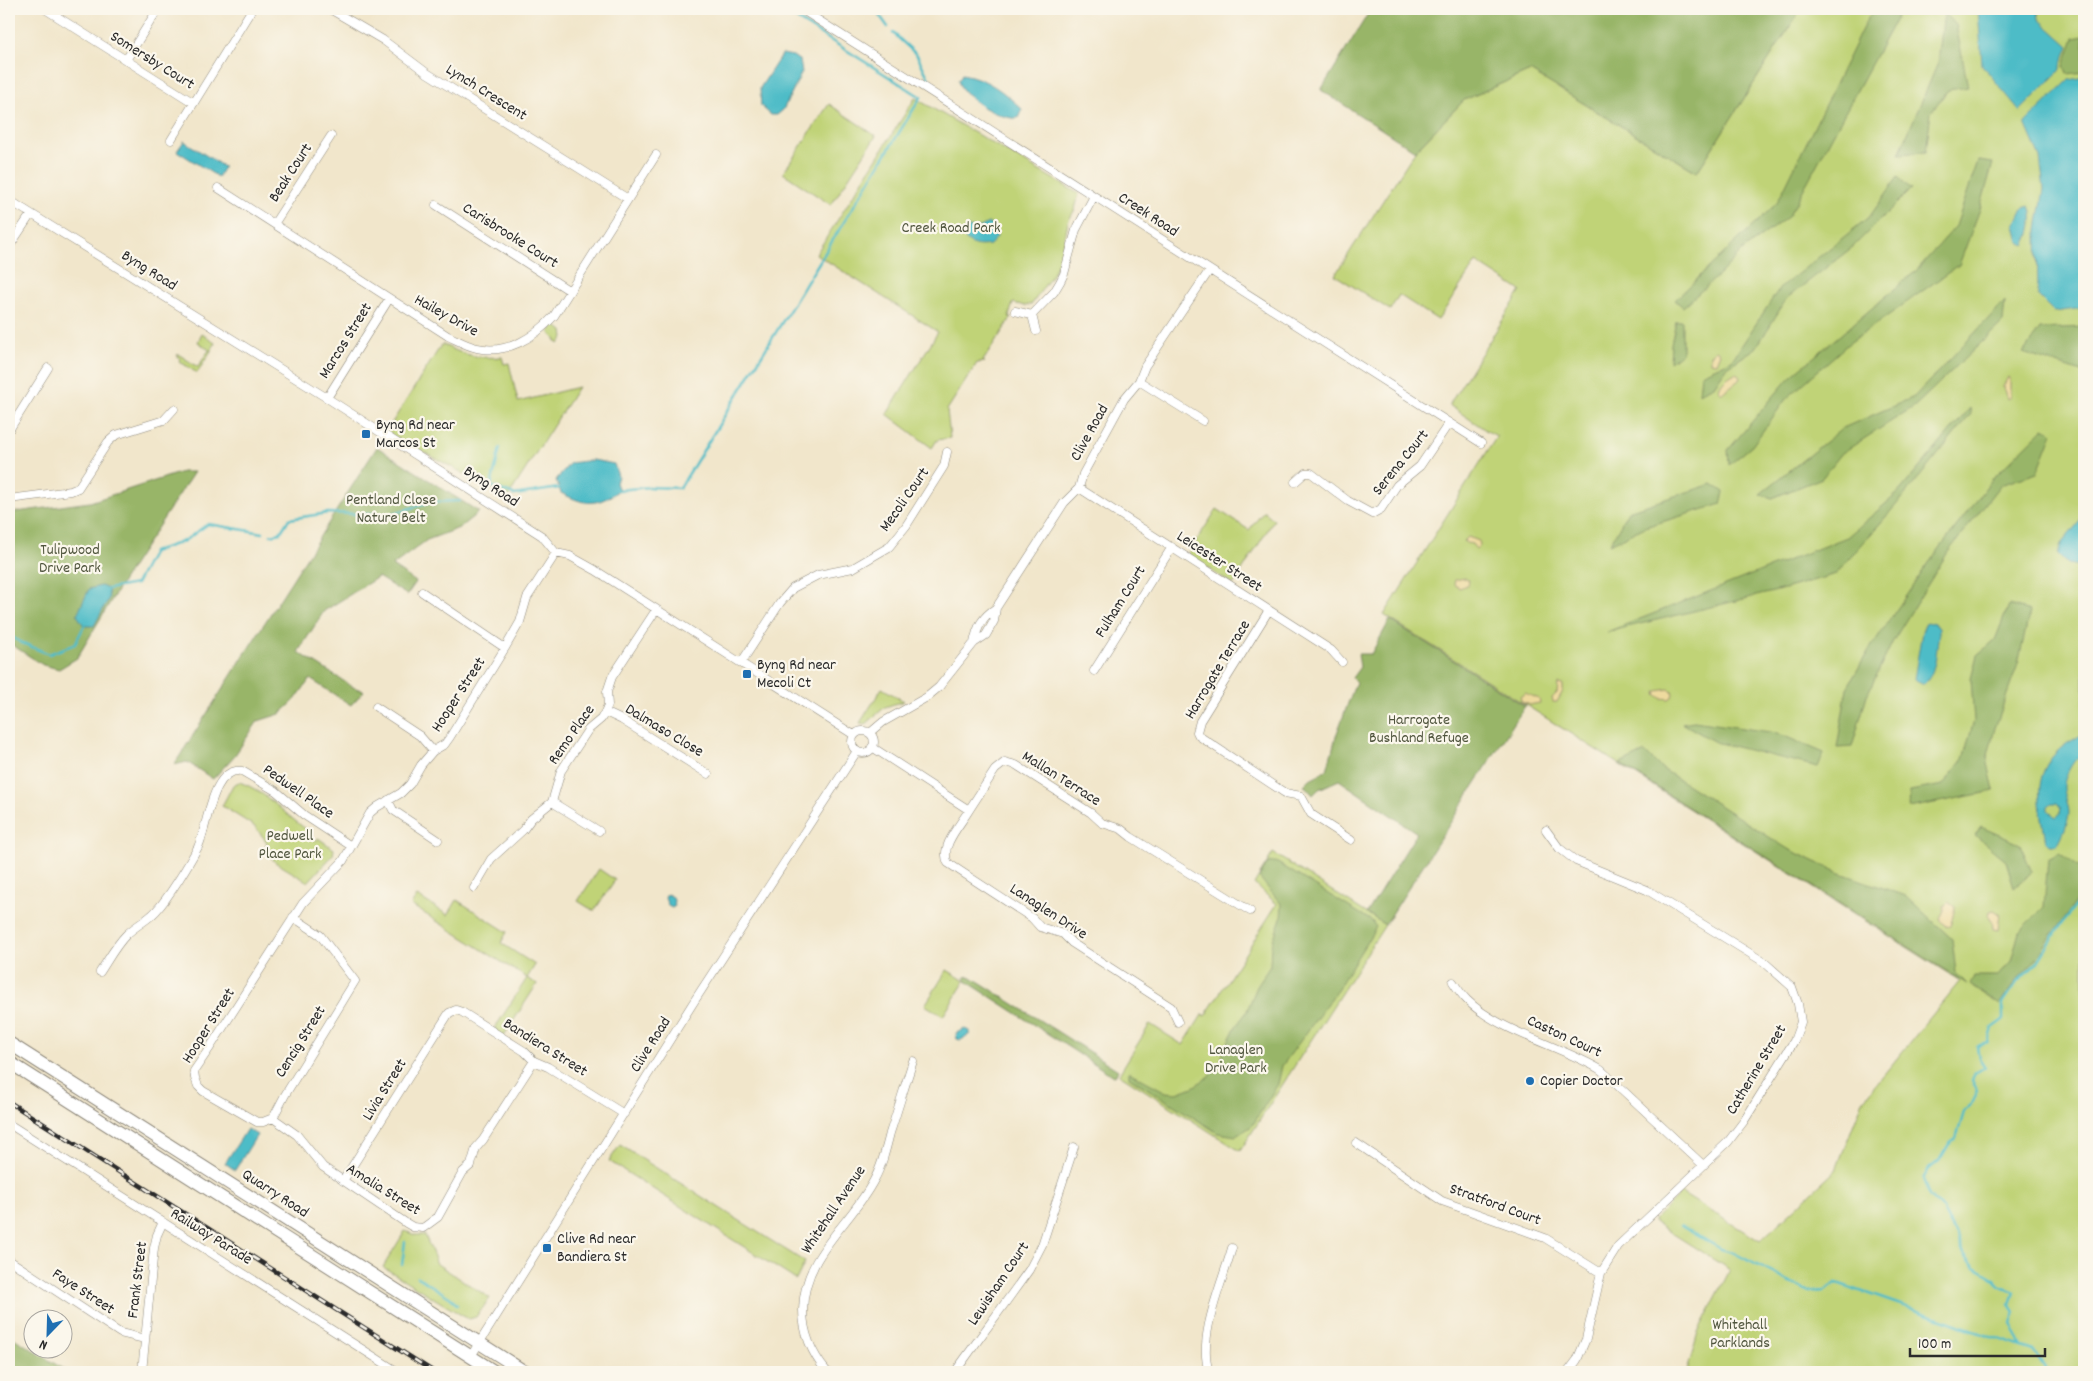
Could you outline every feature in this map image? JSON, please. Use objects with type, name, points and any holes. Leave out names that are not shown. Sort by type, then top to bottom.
[{"type":"main road","name":"Quarry Road","points":[[9,1044],[525,1372]]},
{"type":"main road","name":"Quarry Road","points":[[9,1062],[496,1372]]},
{"type":"main road","points":[[331,1267],[339,1254]]},
{"type":"street","name":"Somersby Court","points":[[45,9],[194,104]]},
{"type":"street","points":[[126,60],[158,9]]},
{"type":"street","points":[[171,140],[252,9]]},
{"type":"street","name":"Lynch Crescent","points":[[330,9],[383,40],[427,72],[628,199]]},
{"type":"street","name":"Creek Road","points":[[802,9],[1209,271],[1481,443]]},
{"type":"street","name":"Beak Court","points":[[274,224],[331,136]]},
{"type":"street","name":"Hailey Drive","points":[[218,188],[389,299],[455,339],[478,349],[506,348],[531,337],[544,328],[554,316],[656,155]]},
{"type":"street","points":[[1032,315],[1054,292],[1064,274],[1076,230],[1094,196]]},
{"type":"street","name":"Byng Road","points":[[9,200],[327,398],[542,536],[556,553],[570,556],[854,735]]},
{"type":"street","name":"Carisbrooke Court","points":[[436,205],[570,291]]},
{"type":"street","points":[[9,247],[30,214]]},
{"type":"street","name":"Clive Road","points":[[870,733],[883,722],[927,697],[939,687],[974,643],[986,635],[994,622],[996,608],[1064,502],[1079,488],[1083,474],[1124,399],[1139,381],[1145,366],[1209,271]]},
{"type":"street","name":"Marcos Street","points":[[327,398],[389,299]]},
{"type":"street","points":[[1015,311],[1032,315]]},
{"type":"street","points":[[1032,315],[1036,331]]},
{"type":"street","points":[[9,430],[48,368]]},
{"type":"street","points":[[1139,381],[1203,421]]},
{"type":"street","points":[[9,499],[71,491],[78,488],[108,442],[116,435],[164,420],[174,409]]},
{"type":"street","name":"Serena Court","points":[[1295,482],[1305,474],[1310,473],[1348,501],[1372,514],[1381,509],[1397,485],[1420,466],[1449,423]]},
{"type":"street","name":"Mecoli Court","points":[[741,663],[780,603],[793,588],[818,575],[853,568],[872,559],[888,547],[906,526],[944,466],[947,452]]},
{"type":"street","name":"Leicester Street","points":[[1079,488],[1331,650],[1342,662]]},
{"type":"street","name":"Fulham Court","points":[[1094,671],[1172,547]]},
{"type":"street","name":"Hooper Street","points":[[273,1118],[263,1122],[251,1120],[203,1091],[194,1078],[194,1071],[303,903],[343,860],[370,814],[401,793],[410,784],[421,765],[433,750],[445,744],[450,737],[506,648],[520,622],[527,598],[556,553]]},
{"type":"street","points":[[422,592],[506,648]]},
{"type":"street","name":"Remo Place","points":[[552,802],[561,771],[588,730],[601,719],[608,705],[607,692],[612,677],[656,610]]},
{"type":"street","name":"Harrogate Terrace","points":[[1269,610],[1200,721],[1197,732],[1199,736],[1284,792],[1301,796],[1311,814],[1351,840]]},
{"type":"street","points":[[376,707],[415,732],[433,750]]},
{"type":"street","name":"Dalmaso Close","points":[[605,712],[622,720],[708,774]]},
{"type":"street","points":[[863,730],[870,733],[873,738],[872,747],[867,752],[857,751],[851,742],[854,735],[863,730]]},
{"type":"street","points":[[872,747],[969,810]]},
{"type":"street","name":"Clive Road","points":[[471,1356],[698,995],[857,751]]},
{"type":"street","name":"Mallan Terrace","points":[[969,810],[995,770],[1005,762],[1011,762],[1091,813],[1102,823],[1124,830],[1139,842],[1250,911]]},
{"type":"street","name":"Pedwell Place","points":[[100,972],[128,933],[155,912],[198,848],[214,792],[222,779],[230,772],[242,770],[276,791],[304,815],[351,846]]},
{"type":"street","points":[[388,800],[393,810],[438,840]]},
{"type":"street","points":[[474,888],[491,859],[523,830],[531,819],[552,802],[600,831]]},
{"type":"street","name":"Lanaglen Drive","points":[[969,810],[946,847],[945,857],[948,863],[1032,918],[1040,927],[1063,934],[1072,943],[1171,1007],[1178,1022]]},
{"type":"street","name":"Catherine Street","points":[[1546,830],[1559,848],[1576,860],[1647,890],[1764,962],[1792,987],[1798,1004],[1801,1022],[1794,1041],[1744,1121],[1728,1142],[1618,1246],[1601,1274],[1586,1339],[1577,1360],[1568,1372]]},
{"type":"street","name":"Cencig Street","points":[[273,1118],[354,981],[320,935],[293,918]]},
{"type":"street","name":"Caston Court","points":[[1453,982],[1467,1001],[1486,1015],[1506,1026],[1581,1058],[1601,1070],[1703,1165]]},
{"type":"street","name":"Bandiera Street","points":[[449,1013],[456,1010],[462,1012],[524,1051],[534,1060],[548,1066],[624,1114]]},
{"type":"street","name":"Livia Street","points":[[343,1181],[449,1013]]},
{"type":"street","name":"Amalia Street","points":[[273,1118],[297,1135],[323,1167],[413,1227],[423,1228],[438,1217],[463,1172],[471,1165],[476,1148],[534,1060]]},
{"type":"street","name":"Whitehall Avenue","points":[[827,1372],[814,1356],[804,1326],[804,1297],[808,1279],[823,1250],[874,1180],[913,1061]]},
{"type":"street","name":"Railway Parade","points":[[9,1124],[398,1372]]},
{"type":"street","name":"Stratford Court","points":[[1356,1143],[1442,1201],[1545,1238],[1601,1274]]},
{"type":"street","name":"Lewisham Court","points":[[955,1372],[1033,1262],[1042,1245],[1074,1147]]},
{"type":"street","name":"Frank Street","points":[[142,1372],[154,1248],[163,1222]]},
{"type":"street","points":[[1209,1372],[1206,1364],[1205,1341],[1232,1248]]},
{"type":"street","name":"Faye Street","points":[[9,1260],[120,1334],[145,1339]]},
{"type":"green space","points":[[1371,9],[1801,9],[1697,172],[1530,71],[1464,100],[1415,151],[1321,90]]},
{"type":"green space","name":"Whitehall Parklands","points":[[1801,9],[2084,9],[2084,1372],[1687,1372],[1698,1332],[1730,1270],[1653,1221],[1681,1193],[1760,1241],[1836,1170],[1863,1100],[1960,981],[1384,615],[1497,436],[1449,405],[1521,291],[1476,262],[1438,320],[1399,295],[1390,310],[1335,275],[1415,151],[1464,100],[1530,71],[1697,172]]},
{"type":"green space","points":[[1874,9],[1901,9],[1789,216],[1744,249],[1719,275],[1683,307],[1675,300],[1777,203],[1866,21]]},
{"type":"green space","points":[[1944,12],[1956,25],[1968,87],[1948,90],[1931,112],[1926,152],[1899,154],[1938,63]]},
{"type":"green space","points":[[2084,36],[2084,72],[2067,74],[2064,66],[2074,38]]},
{"type":"green space","name":"Creek Road Park","points":[[915,98],[1079,194],[1075,209],[1068,222],[1062,251],[1054,272],[1032,304],[1025,306],[1013,303],[1009,316],[1011,318],[983,361],[985,362],[977,363],[947,410],[950,438],[937,440],[932,448],[887,414],[938,332],[816,254]]},
{"type":"green space","points":[[829,104],[876,136],[831,205],[783,173]]},
{"type":"green space","points":[[1978,161],[1993,163],[1980,209],[1959,265],[1848,344],[1786,399],[1752,446],[1729,465],[1728,450],[1789,378],[1916,271],[1956,226]]},
{"type":"green space","points":[[1898,177],[1911,189],[1854,246],[1787,298],[1756,348],[1726,368],[1714,386],[1699,393],[1701,374],[1732,360],[1779,289],[1870,216]]},
{"type":"green space","points":[[2005,301],[2003,322],[1915,406],[1842,453],[1822,478],[1772,498],[1760,494],[1843,428],[1914,397]]},
{"type":"green space","points":[[1676,321],[1682,321],[1682,353],[1670,362],[1671,344]]},
{"type":"green space","points":[[555,325],[563,331],[564,337],[559,344],[549,332]]},
{"type":"green space","points":[[2084,327],[2084,373],[2023,353],[2040,329]]},
{"type":"green space","points":[[202,334],[215,343],[211,351],[198,342]]},
{"type":"green space","points":[[442,344],[471,355],[502,357],[504,364],[509,363],[518,402],[578,387],[508,497],[386,432]]},
{"type":"green space","points":[[209,350],[211,351],[197,373],[179,361],[180,359],[177,356],[178,354],[198,367]]},
{"type":"green space","points":[[1970,408],[1971,414],[1904,496],[1836,574],[1777,591],[1607,632],[1847,537],[1898,493]]},
{"type":"green space","points":[[2044,428],[2053,433],[2037,473],[2000,485],[1948,552],[1893,641],[1867,695],[1852,747],[1837,748],[1847,688],[1869,650],[1925,568],[1993,478]]},
{"type":"green space","name":"Pentland Close Nature Belt","points":[[377,447],[479,512],[459,528],[427,540],[392,566],[416,582],[407,595],[378,577],[324,611],[298,652],[353,687],[364,691],[351,705],[310,679],[295,700],[280,714],[258,721],[235,755],[213,779],[187,762],[174,765]]},
{"type":"green space","name":"Tulipwood Drive Park","points":[[182,472],[194,472],[124,579],[77,658],[59,669],[43,665],[9,643],[9,513],[90,502]]},
{"type":"green space","points":[[1712,484],[1724,492],[1721,504],[1645,527],[1610,544],[1628,511]]},
{"type":"green space","points":[[1217,509],[1249,530],[1264,511],[1274,520],[1233,585],[1187,555]]},
{"type":"green space","points":[[2009,605],[2030,611],[2018,664],[1995,728],[1987,759],[1994,791],[1909,808],[1910,791],[1943,785],[1963,759],[1974,721],[1971,679],[1977,655],[1995,640]]},
{"type":"green space","name":"Harrogate Bushland Refuge","points":[[1390,620],[1525,706],[1385,925],[1367,913],[1417,833],[1339,780],[1319,789],[1313,795],[1304,785],[1310,779],[1327,770],[1337,733],[1356,682],[1352,678],[1360,667],[1358,654],[1371,654]]},
{"type":"green space","points":[[882,688],[904,701],[885,707],[866,724],[860,723]]},
{"type":"green space","points":[[1694,721],[1777,733],[1824,753],[1818,767],[1715,742],[1682,723]]},
{"type":"green space","points":[[1645,752],[1661,768],[1788,849],[1835,871],[1906,896],[1952,939],[1956,973],[1967,984],[1620,764]]},
{"type":"green space","name":"Pedwell Place Park","points":[[239,782],[268,798],[312,833],[310,837],[316,841],[318,838],[334,849],[333,855],[308,882],[275,862],[265,849],[267,842],[254,826],[222,806],[233,785]]},
{"type":"green space","points":[[1981,827],[2020,844],[2032,872],[2014,887],[2006,861],[1975,835]]},
{"type":"green space","name":"Lanaglen Drive Park","points":[[1273,853],[1385,925],[1240,1151],[1119,1074],[1150,1024],[1183,1045],[1202,1015],[1205,1016],[1277,904],[1254,884]]},
{"type":"green space","points":[[2059,853],[2083,870],[2080,896],[2036,960],[2015,982],[2000,1005],[1970,985],[1974,976],[1998,976],[2011,961],[2019,932],[2044,907],[2048,859]]},
{"type":"green space","name":"Lanaglen Drive Park","points":[[1276,862],[1372,921],[1376,927],[1333,996],[1282,1066],[1278,1084],[1252,1126],[1236,1136],[1218,1133],[1129,1077],[1129,1072],[1166,1092],[1177,1093],[1193,1087],[1210,1076],[1221,1061],[1224,1050],[1236,1026],[1246,1013],[1258,984],[1270,966],[1271,946],[1281,918],[1282,905],[1259,877],[1268,863]]},
{"type":"green space","points":[[599,869],[615,880],[594,911],[578,901]]},
{"type":"green space","points":[[417,896],[448,915],[457,900],[507,932],[501,943],[535,965],[527,978],[411,905]]},
{"type":"green space","points":[[947,970],[965,981],[943,1016],[925,1005]]},
{"type":"green space","points":[[970,976],[1118,1070],[1116,1075],[1113,1076],[966,981],[965,977]]},
{"type":"green space","points":[[527,978],[537,984],[503,1037],[493,1031]]},
{"type":"green space","points":[[620,1145],[805,1262],[796,1280],[609,1161]]},
{"type":"green space","points":[[405,1231],[415,1235],[425,1235],[437,1264],[490,1298],[476,1317],[469,1319],[463,1316],[383,1267]]},
{"type":"green space","points":[[9,1335],[22,1343],[22,1358],[46,1358],[68,1372],[9,1372]]},
{"type":"sand","points":[[1716,350],[1720,353],[1716,363],[1710,362],[1710,355]]},
{"type":"sand","points":[[1735,373],[1740,377],[1739,380],[1722,393],[1719,390],[1721,384]]},
{"type":"sand","points":[[2008,377],[2010,378],[2010,397],[2007,399],[2003,387]]},
{"type":"sand","points":[[1468,537],[1479,541],[1480,545],[1476,549],[1472,544],[1464,541]]},
{"type":"sand","points":[[1469,579],[1468,584],[1460,588],[1454,585],[1455,580]]},
{"type":"sand","points":[[1558,684],[1563,685],[1563,691],[1557,702],[1553,702],[1552,698],[1557,693]]},
{"type":"sand","points":[[1669,689],[1673,693],[1669,699],[1661,698],[1656,694],[1657,691]]},
{"type":"sand","points":[[1525,693],[1539,699],[1540,703],[1529,705],[1522,702],[1520,697]]},
{"type":"sand","points":[[1948,902],[1955,907],[1950,925],[1945,926],[1940,919],[1944,906]]},
{"type":"sand","points":[[1994,910],[2000,914],[1998,930],[1993,929],[1989,916],[1990,911]]},
{"type":"water","points":[[1978,9],[2038,9],[2039,19],[2069,46],[2059,71],[2020,111],[1982,65]]},
{"type":"water","points":[[782,54],[793,56],[800,61],[802,72],[783,110],[777,115],[771,115],[761,106],[760,88]]},
{"type":"water","points":[[962,74],[987,82],[1002,92],[1022,109],[1018,118],[1010,118],[992,112],[974,101],[961,88],[958,81]]},
{"type":"water","points":[[2084,77],[2084,308],[2054,312],[2038,296],[2037,229],[2044,189],[2040,158],[2025,123],[2069,80]]},
{"type":"water","points":[[184,141],[224,167],[218,177],[177,151]]},
{"type":"water","points":[[2030,206],[2032,226],[2025,245],[2019,242],[2015,226],[2023,208]]},
{"type":"water","points":[[988,223],[995,228],[997,237],[990,245],[974,245],[962,235],[966,227],[979,228]]},
{"type":"water","points":[[593,460],[614,464],[618,476],[616,483],[619,490],[597,502],[584,502],[561,493],[556,480],[570,463]]},
{"type":"water","points":[[2084,516],[2084,561],[2081,566],[2068,564],[2058,554],[2061,544]]},
{"type":"water","points":[[101,586],[108,589],[109,598],[94,626],[84,626],[77,615],[89,589]]},
{"type":"water","points":[[1926,622],[1934,624],[1939,628],[1939,633],[1934,667],[1924,684],[1914,679],[1922,632]]},
{"type":"water","points":[[2084,733],[2084,753],[2073,763],[2067,773],[2064,784],[2069,812],[2067,824],[2057,845],[2049,845],[2046,842],[2040,804],[2041,781],[2044,769],[2061,748]],"holes":[[[2052,803],[2057,803],[2061,808],[2060,814],[2056,817],[2048,811],[2048,806]]]},
{"type":"water","points":[[667,894],[673,897],[675,906],[672,908],[668,906],[665,898]]},
{"type":"water","points":[[965,1029],[970,1031],[970,1034],[961,1040],[957,1039],[956,1033]]},
{"type":"water","points":[[247,1129],[257,1135],[235,1170],[225,1163]]},
{"type":"waterway","points":[[875,9],[888,27]]},
{"type":"waterway","points":[[619,490],[649,487],[680,488],[921,97],[787,13]]},
{"type":"waterway","points":[[893,33],[917,55],[929,79]]},
{"type":"waterway","points":[[500,448],[491,486],[514,495],[559,488]]},
{"type":"waterway","points":[[271,535],[280,533],[289,519],[328,513],[388,515],[431,502],[460,501]]},
{"type":"waterway","points":[[108,589],[136,584],[153,552],[184,541],[208,524],[263,533]]},
{"type":"waterway","points":[[9,635],[20,642],[49,654],[75,644],[84,626]]},
{"type":"waterway","points":[[2022,1347],[2011,1323],[2015,1312],[2010,1304],[2014,1292],[2000,1286],[1995,1279],[1975,1267],[1964,1254],[1957,1236],[1942,1209],[1929,1195],[1923,1179],[1929,1169],[1939,1161],[1949,1144],[1956,1139],[1964,1112],[1971,1104],[1977,1091],[1972,1080],[1975,1073],[1985,1067],[1979,1058],[1977,1046],[1988,1043],[1992,1028],[2003,1020],[2003,1003],[2018,981],[2037,963],[2063,922],[2082,898],[2084,886]]},
{"type":"waterway","points":[[1681,1226],[1721,1249],[1732,1252],[1809,1292],[1825,1291],[1837,1283],[2034,1351],[2045,1368],[2045,1372]]},
{"type":"waterway","points":[[402,1265],[405,1242]]},
{"type":"waterway","points":[[418,1277],[451,1298],[457,1305]]},
{"type":"railway","points":[[9,1102],[434,1372]]},
{"type":"place","name":"Byng Rd near Marcos St","points":[[366,434]]},
{"type":"place","name":"Byng Rd near Mecoli Ct","points":[[747,674]]},
{"type":"place","name":"Copier Doctor","points":[[1530,1081]]},
{"type":"place","name":"Clive Rd near Bandiera St","points":[[547,1248]]}]
